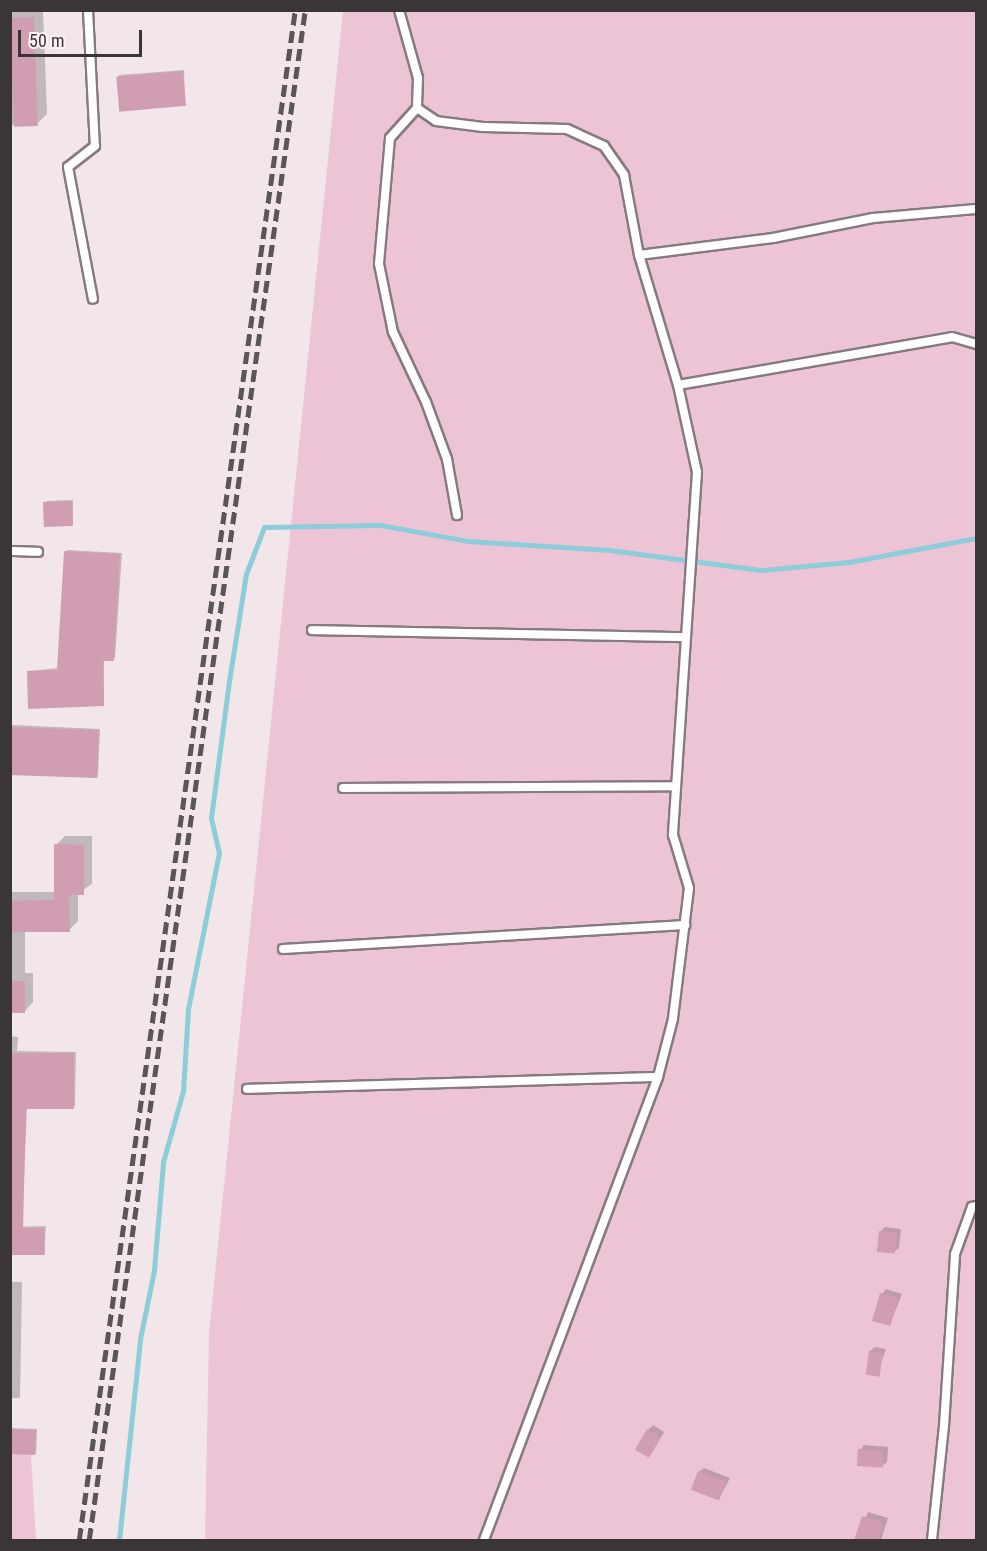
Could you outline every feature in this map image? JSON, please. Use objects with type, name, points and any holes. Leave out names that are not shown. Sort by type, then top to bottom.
[{"type":"lane","points":[[88,10],[95,146],[68,167],[93,299]]},
{"type":"lane","points":[[399,10],[418,78],[417,108],[390,138],[379,264],[393,332],[426,402],[447,459],[457,515]]},
{"type":"lane","points":[[417,108],[436,121],[483,127],[567,129],[604,146],[624,175],[639,255],[678,385],[697,472],[693,571],[684,637],[673,836],[689,888],[673,1019],[658,1077],[484,1539]]},
{"type":"lane","points":[[639,255],[773,238],[873,218],[976,209]]},
{"type":"lane","points":[[678,385],[952,338],[976,344]]},
{"type":"lane","points":[[10,551],[38,552]]},
{"type":"lane","points":[[312,630],[684,637]]},
{"type":"lane","points":[[343,788],[675,786]]},
{"type":"lane","points":[[283,950],[684,925]]},
{"type":"lane","points":[[248,1089],[658,1077]]},
{"type":"lane","points":[[932,1540],[944,1426],[955,1254],[972,1208],[976,1206]]},
{"type":"shaded area","points":[[343,11],[976,11],[976,1540],[205,1540],[209,1334]]},
{"type":"shaded area","points":[[19,1429],[30,1437],[36,1540],[11,1540],[10,1447]]},
{"type":"building","points":[[34,17],[38,126],[14,127],[10,18]]},
{"type":"building","points":[[183,71],[186,106],[119,112],[116,77]]},
{"type":"building","points":[[72,501],[73,526],[44,527],[43,502]]},
{"type":"building","points":[[64,551],[120,554],[114,661],[103,661],[104,706],[28,709],[27,671],[57,670]]},
{"type":"building","points":[[10,727],[99,730],[97,778],[10,775]]},
{"type":"building","points":[[54,844],[84,845],[84,895],[69,895],[70,932],[10,932],[10,901],[54,900]]},
{"type":"building","points":[[10,981],[25,981],[25,1013],[10,1013]]},
{"type":"building","points":[[10,1053],[74,1053],[74,1109],[26,1109],[23,1228],[44,1228],[45,1255],[10,1255]]},
{"type":"building","points":[[879,1231],[897,1233],[895,1254],[877,1252]]},
{"type":"building","points":[[880,1293],[898,1298],[890,1326],[872,1321]]},
{"type":"building","points":[[869,1351],[883,1353],[880,1377],[866,1375]]},
{"type":"building","points":[[10,1429],[36,1430],[35,1455],[10,1454]]},
{"type":"building","points":[[647,1429],[661,1437],[649,1458],[635,1450]]},
{"type":"building","points":[[858,1449],[884,1451],[883,1468],[857,1466]]},
{"type":"building","points":[[698,1471],[726,1482],[719,1500],[691,1490]]},
{"type":"building","points":[[862,1516],[884,1523],[878,1540],[854,1540]]},
{"type":"waterway","points":[[119,1540],[140,1339],[154,1270],[163,1162],[183,1091],[188,1009],[219,853],[211,818],[229,681],[246,574],[264,527],[380,525],[468,541],[609,550],[761,570],[849,562],[976,538]]},
{"type":"railway","points":[[79,1540],[295,10]]},
{"type":"railway","points":[[89,1540],[305,10]]}]
